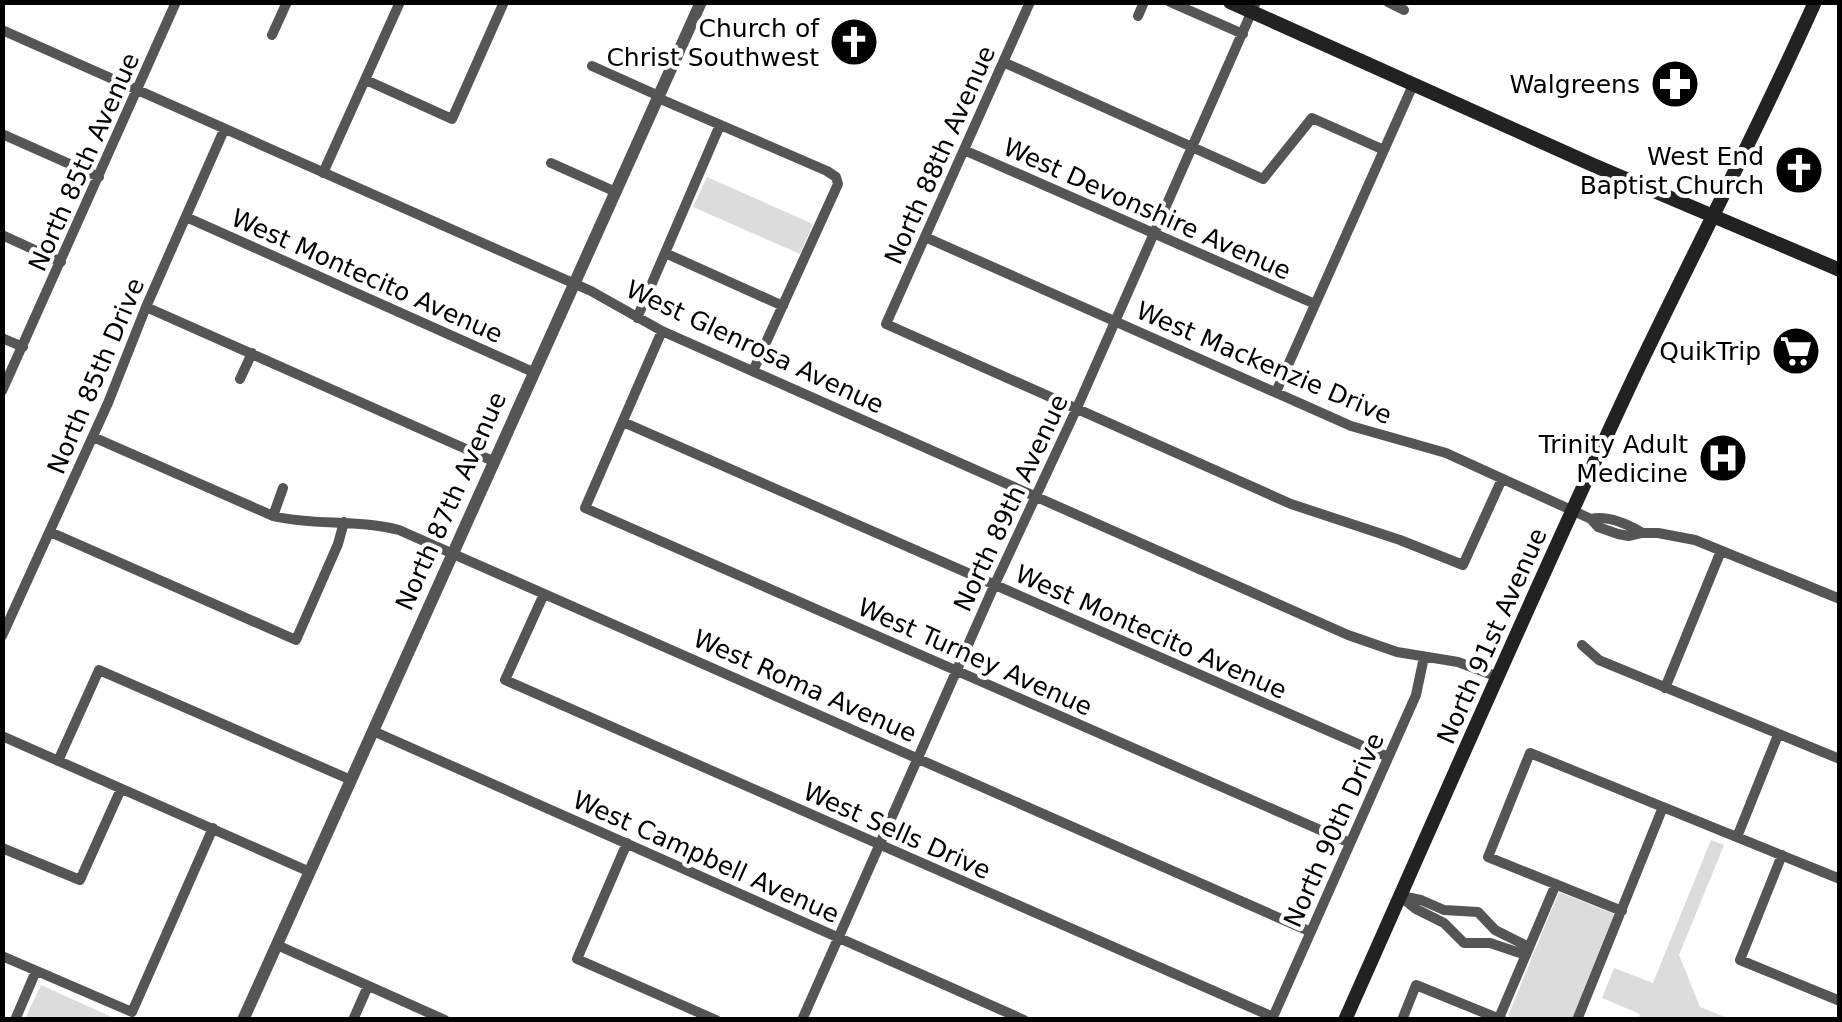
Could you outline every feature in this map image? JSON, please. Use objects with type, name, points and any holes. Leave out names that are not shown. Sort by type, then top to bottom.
[{"type":"main road","points":[[1230,2],[1254,7],[1413,84],[1840,270]]},
{"type":"main road","name":"North 91st Avenue","points":[[1345,1020],[1572,511],[1815,2]]},
{"type":"street","points":[[272,35],[287,2]]},
{"type":"street","points":[[323,173],[400,2]]},
{"type":"street","points":[[366,80],[452,119],[504,2]]},
{"type":"street","name":"North 88th Avenue","points":[[1030,2],[886,324],[1076,410]]},
{"type":"street","points":[[1138,16],[1144,2]]},
{"type":"street","points":[[1170,2],[1242,34]]},
{"type":"street","points":[[1388,2],[1404,10]]},
{"type":"street","name":"North 87th Avenue","points":[[244,1020],[699,3]]},
{"type":"street","name":"North 85th Avenue","points":[[2,391],[62,262],[172,4]]},
{"type":"street","name":"North 89th Avenue","points":[[802,1020],[1254,7]]},
{"type":"street","name":"West Glenrosa Avenue","points":[[2,30],[573,283],[662,331],[1348,635],[1398,652],[1458,662],[1498,677]]},
{"type":"street","points":[[1003,62],[1263,179],[1312,118],[1384,150]]},
{"type":"street","points":[[592,66],[836,178],[838,184],[753,371]]},
{"type":"street","points":[[1276,392],[1413,84]]},
{"type":"street","points":[[637,318],[720,125]]},
{"type":"street","name":"North 85th Drive","points":[[4,629],[93,437],[224,130]]},
{"type":"street","points":[[2,134],[99,177]]},
{"type":"street","name":"West Devonshire Avenue","points":[[964,150],[1315,304]]},
{"type":"street","points":[[551,163],[616,192]]},
{"type":"street","name":"West Montecito Avenue","points":[[186,217],[532,372]]},
{"type":"street","points":[[2,236],[62,262]]},
{"type":"street","name":"West Mackenzie Drive","points":[[925,237],[1352,426],[1446,454],[1591,519],[1601,516],[1642,532],[1695,540],[1840,599]]},
{"type":"street","points":[[665,253],[783,306]]},
{"type":"street","points":[[146,308],[493,461]]},
{"type":"street","points":[[623,422],[662,331]]},
{"type":"street","points":[[2,338],[23,347]]},
{"type":"street","points":[[240,379],[252,354]]},
{"type":"street","points":[[1076,410],[1291,504],[1400,540],[1462,566],[1502,479]]},
{"type":"street","name":"West Montecito Avenue","points":[[623,422],[1388,757]]},
{"type":"street","name":"West Turney Avenue","points":[[623,422],[584,508],[1350,843]]},
{"type":"street","name":"West Roma Avenue","points":[[93,437],[273,516],[399,530],[1312,932]]},
{"type":"street","points":[[273,516],[284,488]]},
{"type":"street","points":[[50,532],[296,640],[344,522]]},
{"type":"street","points":[[1666,688],[1721,551]]},
{"type":"street","name":"West Sells Drive","points":[[544,594],[505,680],[1272,1018]]},
{"type":"street","points":[[1582,645],[1599,660],[1840,759]]},
{"type":"street","name":"North 90th Drive","points":[[1272,1018],[1416,695],[1424,657]]},
{"type":"street","points":[[58,761],[100,670],[351,780]]},
{"type":"street","name":"West Campbell Avenue","points":[[373,730],[1024,1020]]},
{"type":"street","points":[[1737,837],[1778,735]]},
{"type":"street","points":[[2,736],[310,872]]},
{"type":"street","points":[[1622,911],[1488,857],[1530,753],[1840,879]]},
{"type":"street","points":[[2,848],[80,880],[122,788]]},
{"type":"street","points":[[1577,1020],[1663,807]]},
{"type":"street","points":[[2,956],[132,1012],[213,828]]},
{"type":"street","points":[[626,844],[576,959],[716,1020]]},
{"type":"street","points":[[1782,856],[1740,960],[1840,1001]]},
{"type":"street","points":[[1402,1020],[1416,984],[1500,1019],[1556,884]]},
{"type":"street","points":[[1400,896],[1444,910],[1478,912],[1495,930],[1528,951]]},
{"type":"street","points":[[1400,896],[1444,923],[1464,943],[1528,951]]},
{"type":"street","points":[[1483,943],[1489,924]]},
{"type":"street","points":[[276,945],[445,1020]]},
{"type":"street","points":[[15,1020],[36,971]]},
{"type":"street","points":[[353,1020],[368,986]]},
{"type":"shaded area","points":[[707,177],[813,224],[800,254],[693,207]]},
{"type":"shaded area","points":[[1711,840],[1724,845],[1679,955],[1700,1007],[1730,1019],[1638,1019],[1640,1014],[1602,998],[1614,968],[1653,983]]},
{"type":"shaded area","points":[[1559,892],[1614,914],[1572,1019],[1508,1016]]},
{"type":"shaded area","points":[[41,985],[116,1019],[25,1019]]},
{"type":"place","name":"Church of Christ Southwest","points":[[854,42]]},
{"type":"place","name":"Walgreens","points":[[1675,84]]},
{"type":"place","name":"West End Baptist Church","points":[[1799,170]]},
{"type":"place","name":"QuikTrip","points":[[1796,351]]},
{"type":"place","name":"Trinity Adult Medicine","points":[[1723,458]]}]
